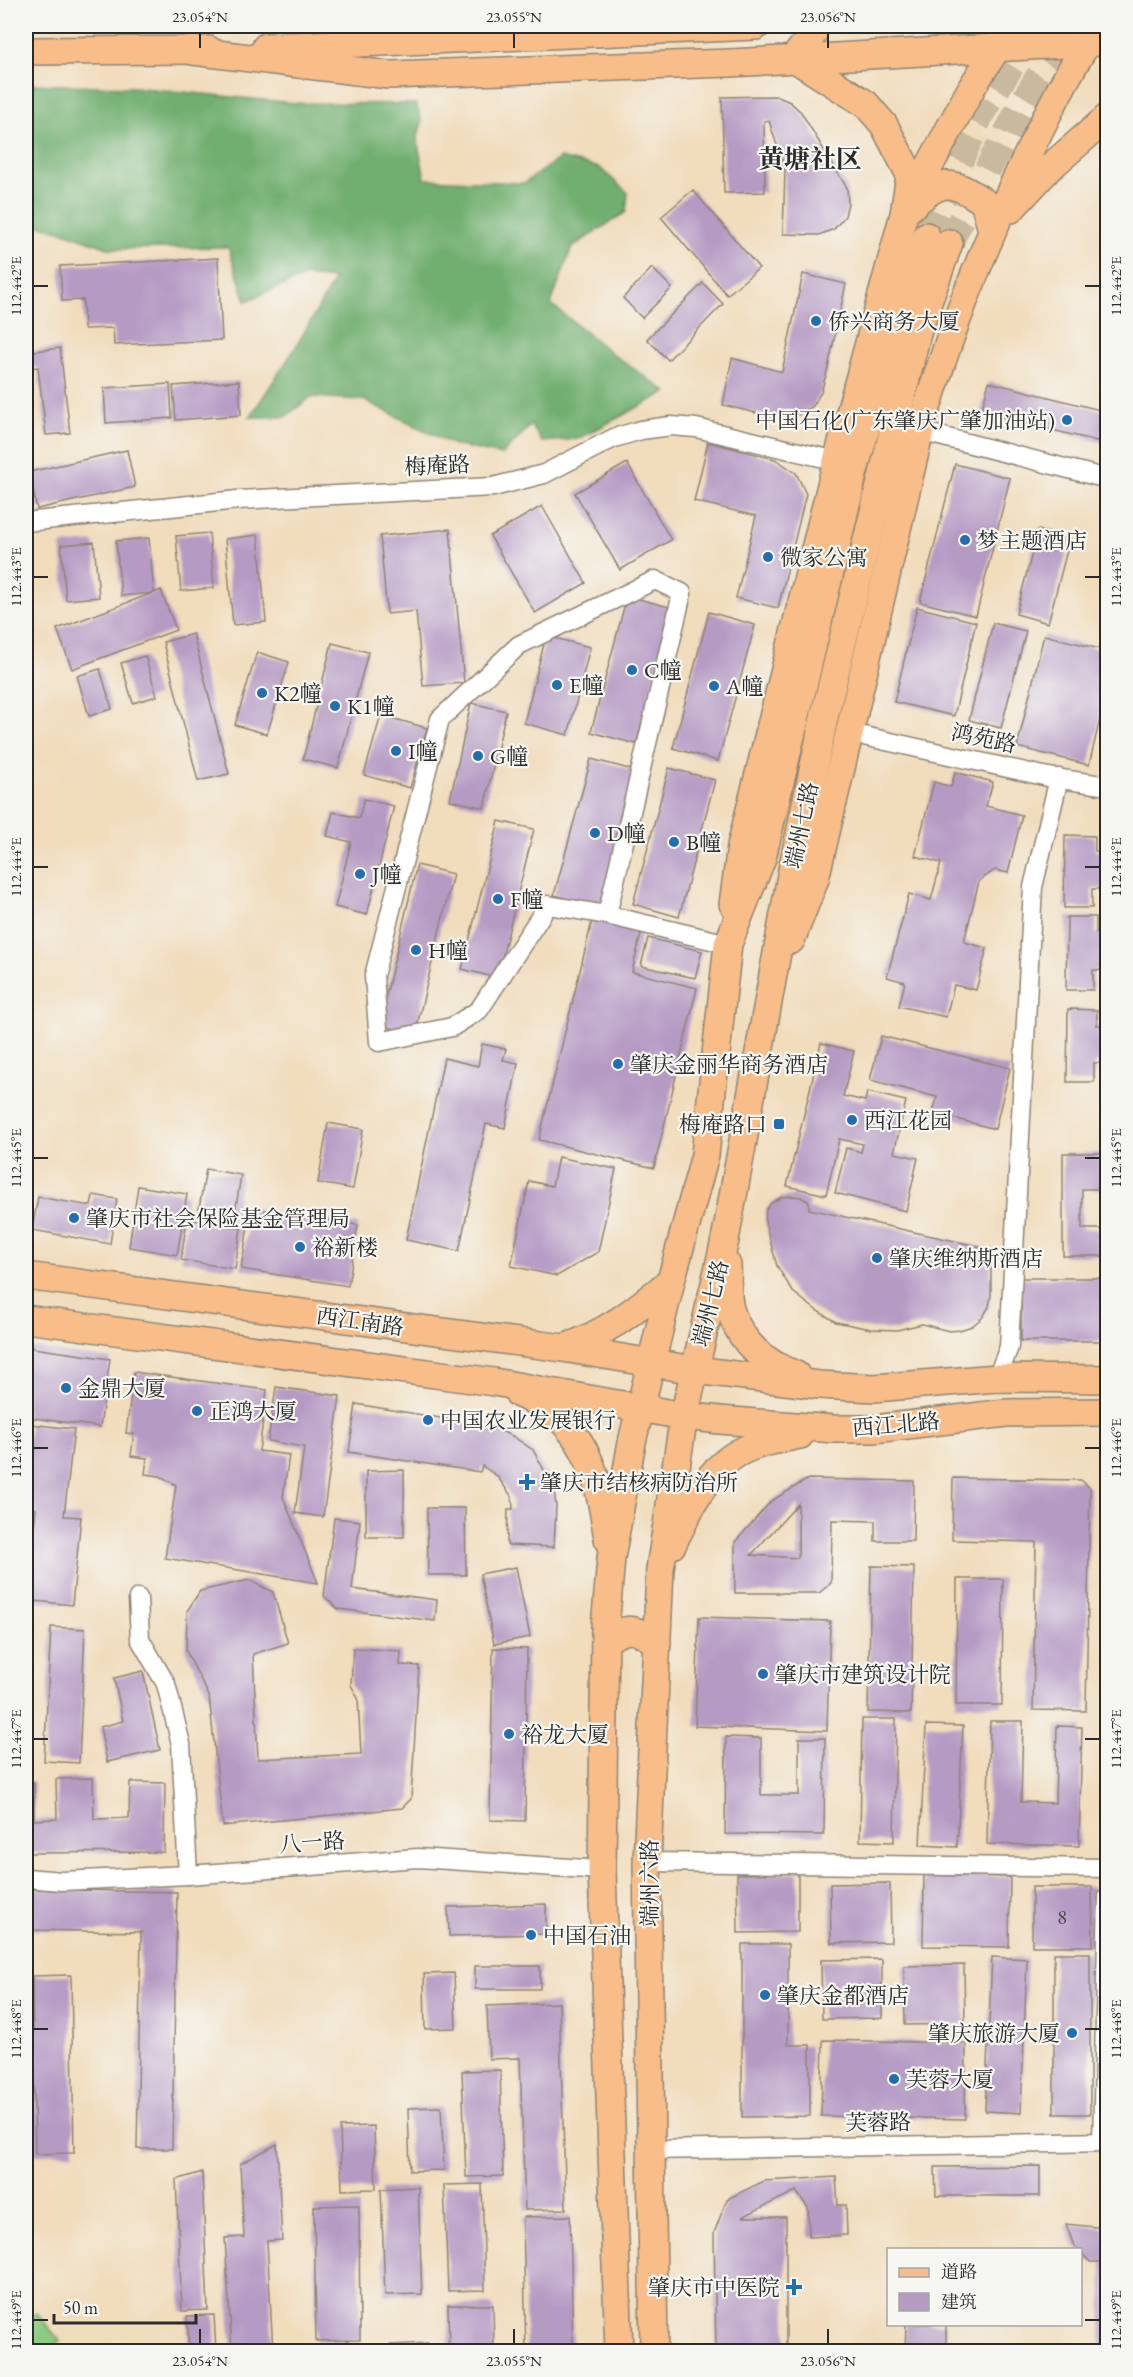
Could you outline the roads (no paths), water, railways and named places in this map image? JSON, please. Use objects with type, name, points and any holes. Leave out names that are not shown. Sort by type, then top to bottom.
[{"type":"main road","points":[[26,51],[193,51],[756,26]]},
{"type":"main road","points":[[794,58],[813,34],[813,26]]},
{"type":"main road","points":[[904,214],[972,87],[1011,26]]},
{"type":"main road","points":[[193,51],[389,75],[730,63],[996,49],[1097,37]]},
{"type":"main road","points":[[769,997],[815,879],[920,431],[941,360],[992,230],[1053,102],[1097,37]]},
{"type":"main road","points":[[728,944],[741,846],[837,461],[904,214],[910,175],[884,124],[866,104],[794,58]]},
{"type":"main road","points":[[992,230],[1048,169],[1107,117]]},
{"type":"main road","points":[[904,214],[927,192],[939,186],[961,186],[984,202],[992,230]]},
{"type":"main road","name":"端州七路","points":[[611,1558],[632,1442],[671,1281],[705,1155],[728,944],[762,858],[854,471],[889,345],[938,239],[826,707],[792,870],[725,1240],[684,1416]]},
{"type":"main road","points":[[725,1240],[730,1311],[746,1341],[762,1359],[819,1385]]},
{"type":"main road","name":"西江南路","points":[[26,1276],[563,1348],[694,1370]]},
{"type":"main road","points":[[563,1348],[588,1339],[615,1325],[671,1281]]},
{"type":"main road","name":"西江南路","points":[[26,1319],[494,1382],[684,1416]]},
{"type":"main road","points":[[427,1373],[439,1354],[434,1331]]},
{"type":"main road","name":"西江北路","points":[[694,1370],[819,1385],[874,1388],[997,1378],[1107,1379]]},
{"type":"main road","points":[[494,1382],[546,1407],[563,1421],[575,1437],[592,1465],[599,1487],[611,1558]]},
{"type":"main road","points":[[874,1388],[874,1429]]},
{"type":"main road","name":"西江北路","points":[[684,1416],[834,1429],[874,1429],[1006,1413],[1107,1412]]},
{"type":"main road","name":"端州六路","points":[[654,2352],[647,1862],[660,1569],[684,1416]]},
{"type":"main road","points":[[660,1569],[708,1477],[723,1464],[749,1448],[834,1429]]},
{"type":"main road","name":"端州六路","points":[[611,1558],[605,1641],[602,1870],[619,2352]]},
{"type":"main road","points":[[605,1641],[621,1631],[638,1630],[657,1643]]},
{"type":"street","name":"梅庵路","points":[[26,522],[238,500],[493,487],[543,474],[614,438],[641,430],[671,426],[696,428],[837,461]]},
{"type":"street","points":[[920,431],[1107,479]]},
{"type":"street","points":[[607,915],[682,594],[655,580],[519,645],[440,719],[374,976],[379,1042],[452,1027],[478,1010],[548,905],[607,915],[728,944]]},
{"type":"street","name":"鸿苑路","points":[[850,733],[1059,778],[1107,786]]},
{"type":"street","points":[[997,1378],[1009,1347],[1033,887],[1059,778]]},
{"type":"street","points":[[138,1598],[140,1640],[166,1684],[181,1744],[188,1875]]},
{"type":"street","name":"八一路","points":[[26,1878],[62,1881],[188,1875],[418,1858],[602,1870]]},
{"type":"street","points":[[647,1862],[1107,1868]]},
{"type":"street","points":[[1105,2142],[1107,1896]]},
{"type":"street","name":"芙蓉路","points":[[650,2150],[1105,2142]]},
{"type":"tunnel","points":[[926,236],[981,114],[1036,26]]},
{"type":"tunnel","points":[[949,243],[1023,102],[1070,26]]},
{"type":"place","name":"侨兴商务大厦","points":[[816,321]]},
{"type":"place","name":"中国石化(广东肇庆广肇加油站)","points":[[1067,420]]},
{"type":"place","name":"梦主题酒店","points":[[965,540]]},
{"type":"place","name":"微家公寓","points":[[768,557]]},
{"type":"place","name":"C幢","points":[[632,670]]},
{"type":"place","name":"E幢","points":[[557,685]]},
{"type":"place","name":"A幢","points":[[714,686]]},
{"type":"place","name":"K2幢","points":[[262,693]]},
{"type":"place","name":"K1幢","points":[[335,706]]},
{"type":"place","name":"I幢","points":[[396,751]]},
{"type":"place","name":"G幢","points":[[478,756]]},
{"type":"place","name":"D幢","points":[[595,833]]},
{"type":"place","name":"B幢","points":[[674,842]]},
{"type":"place","name":"J幢","points":[[360,874]]},
{"type":"place","name":"F幢","points":[[498,899]]},
{"type":"place","name":"H幢","points":[[416,950]]},
{"type":"place","name":"肇庆金丽华商务酒店","points":[[618,1064]]},
{"type":"place","name":"西江花园","points":[[852,1120]]},
{"type":"place","name":"梅庵路口","points":[[779,1124]]},
{"type":"place","name":"肇庆市社会保险基金管理局","points":[[74,1218]]},
{"type":"place","name":"裕新楼","points":[[300,1247]]},
{"type":"place","name":"肇庆维纳斯酒店","points":[[877,1258]]},
{"type":"place","name":"金鼎大厦","points":[[66,1388]]},
{"type":"place","name":"正鸿大厦","points":[[197,1411]]},
{"type":"place","name":"中国农业发展银行","points":[[428,1420]]},
{"type":"place","name":"肇庆市结核病防治所","points":[[527,1482]]},
{"type":"place","name":"肇庆市建筑设计院","points":[[763,1674]]},
{"type":"place","name":"裕龙大厦","points":[[509,1734]]},
{"type":"place","name":"中国石油","points":[[531,1935]]},
{"type":"place","name":"肇庆金都酒店","points":[[765,1995]]},
{"type":"place","name":"肇庆旅游大厦","points":[[1072,2033]]},
{"type":"place","name":"芙蓉大厦","points":[[894,2079]]},
{"type":"place","name":"肇庆市中医院","points":[[794,2287]]},
{"type":"district","name":"黄塘社区","points":[[810,159]]}]
